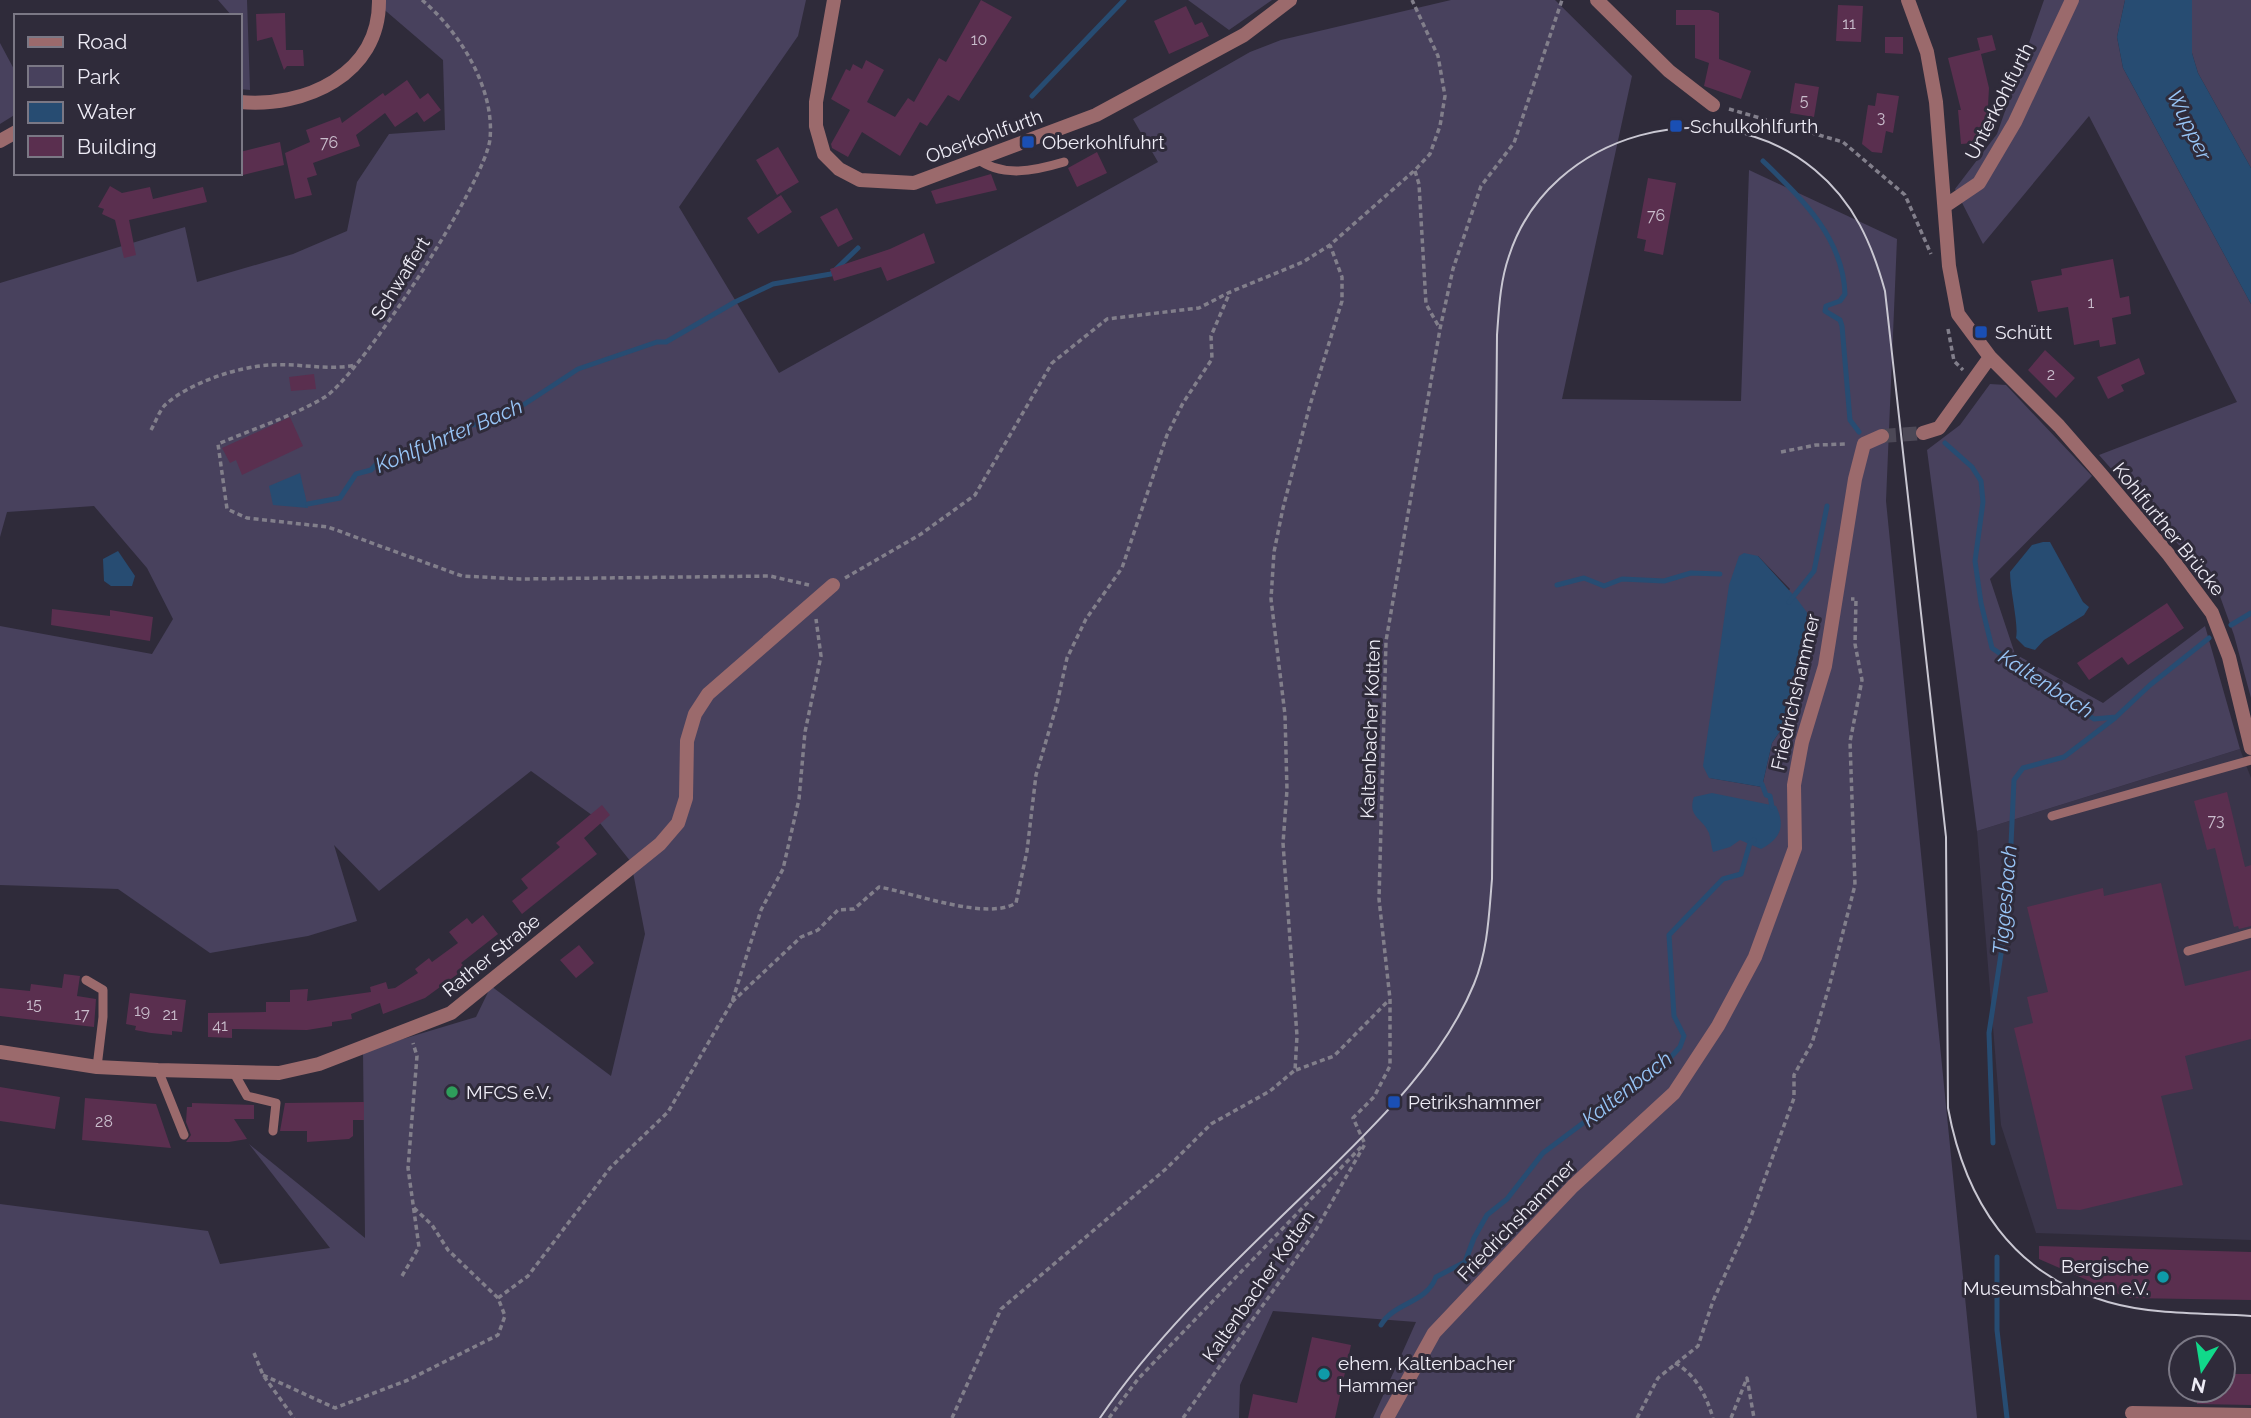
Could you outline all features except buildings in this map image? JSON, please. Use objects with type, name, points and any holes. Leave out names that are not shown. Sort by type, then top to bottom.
[{"type":"street","points":[[242,102],[270,103],[296,99],[320,91],[339,79],[356,64],[370,41],[379,0]]},
{"type":"street","name":"Oberkohlfurth","points":[[834,0],[816,102],[816,126],[824,154],[839,169],[860,180],[914,183],[1096,115],[1244,35],[1290,0]]},
{"type":"street","points":[[1597,0],[1669,71],[1713,105]]},
{"type":"street","name":"Unterkohlfurth","points":[[1909,0],[1927,52],[1936,103],[1945,206],[1979,183],[2015,121],[2073,0]]},
{"type":"street","points":[[1923,433],[1939,428],[1990,357],[1958,314],[1949,266],[1945,206]]},
{"type":"street","name":"Kohlfurther Brücke","points":[[1990,357],[2059,426],[2169,555],[2212,613],[2229,657],[2251,748]]},
{"type":"street","points":[[1864,444],[1882,436]]},
{"type":"street","name":"Friedrichshammer","points":[[1387,1418],[1434,1332],[1573,1186],[1674,1093],[1718,1026],[1755,957],[1795,848],[1794,785],[1802,742],[1825,666],[1855,478],[1864,444]]},
{"type":"street","name":"Rather Straße","points":[[0,1052],[97,1067],[279,1073],[319,1064],[451,1013],[660,844],[678,823],[686,798],[687,741],[695,713],[708,694],[828,589]]},
{"type":"street","points":[[2132,1413],[2251,1415]]},
{"type":"lane","points":[[976,158],[988,167],[1022,171],[1064,162]]},
{"type":"lane","points":[[2052,816],[2251,760]]},
{"type":"lane","points":[[2188,951],[2251,933]]},
{"type":"lane","points":[[86,980],[103,990],[97,1067]]},
{"type":"lane","points":[[159,1070],[184,1135]]},
{"type":"lane","points":[[234,1073],[247,1096],[276,1104],[273,1131]]},
{"type":"path","name":"Schwaffert","points":[[422,0],[443,18],[480,78],[489,117],[490,140],[456,215],[388,326],[356,365],[327,396],[218,444],[227,509],[247,518],[328,527],[462,576],[520,579],[770,576],[828,589]]},
{"type":"path","points":[[828,589],[921,534],[975,495],[1052,363],[1107,318],[1199,308],[1303,262],[1330,245],[1430,155],[1440,126],[1445,96],[1438,56],[1412,0]]},
{"type":"path","name":"Kaltenbacher Kotten","points":[[1183,1418],[1314,1233],[1365,1144],[1353,1118],[1374,1097],[1390,1066],[1390,999],[1379,899],[1385,641],[1453,269],[1480,186],[1514,143],[1562,0]]},
{"type":"path","points":[[1713,105],[1843,142],[1905,195],[1935,263]]},
{"type":"path","points":[[1415,170],[1419,184],[1426,304],[1440,329]]},
{"type":"path","points":[[1295,1070],[1297,1036],[1283,843],[1287,790],[1285,715],[1271,599],[1273,552],[1283,508],[1310,405],[1342,302],[1342,277],[1330,245]]},
{"type":"path","points":[[732,1002],[801,937],[818,930],[838,910],[854,909],[879,887],[980,909],[1005,909],[1016,903],[1027,851],[1036,775],[1057,704],[1067,658],[1086,619],[1122,568],[1167,435],[1183,403],[1212,359],[1211,336],[1230,292]]},
{"type":"path","points":[[151,430],[164,407],[194,386],[238,371],[268,365],[312,366],[332,370],[356,365]]},
{"type":"path","points":[[1781,452],[1816,445],[1864,444]]},
{"type":"path","points":[[1637,1418],[1658,1378],[1698,1346],[1713,1301],[1738,1251],[1763,1175],[1794,1098],[1794,1075],[1812,1043],[1855,885],[1850,742],[1862,680],[1855,644],[1855,598],[1851,600],[1844,614],[1833,616]]},
{"type":"path","points":[[498,1298],[528,1276],[610,1168],[668,1112],[732,1002],[761,910],[783,869],[799,799],[806,732],[821,656],[811,603]]},
{"type":"path","points":[[952,1418],[1001,1309],[1167,1168],[1211,1124],[1270,1091],[1295,1070],[1334,1056],[1390,999]]},
{"type":"path","points":[[402,1276],[419,1247],[408,1168],[417,1056],[407,1028]]},
{"type":"path","points":[[1108,1418],[1138,1379],[1365,1144]]},
{"type":"path","points":[[263,1375],[335,1408],[408,1380],[498,1335],[506,1316],[498,1298],[457,1255],[447,1250],[432,1225],[413,1207]]},
{"type":"path","points":[[254,1353],[263,1375],[294,1418]]},
{"type":"path","points":[[1675,1363],[1688,1370],[1707,1398],[1713,1418]]},
{"type":"path","points":[[1731,1418],[1747,1378],[1754,1418]]},
{"type":"shaded area","points":[[2240,749],[2251,778],[2251,1240],[2036,1233],[2001,1125],[1977,831]]},
{"type":"green space","points":[[218,0],[247,0],[250,90],[242,89],[242,14],[230,14]]},
{"type":"green space","points":[[373,0],[806,0],[798,36],[679,207],[779,373],[1158,162],[1133,119],[1250,52],[1281,40],[1451,0],[1555,0],[1632,76],[1562,399],[1741,401],[1749,170],[1897,239],[1886,501],[1977,1418],[1373,1418],[1416,1322],[1273,1311],[1240,1385],[1239,1418],[0,1418],[0,1204],[208,1231],[220,1264],[330,1248],[249,1144],[365,1238],[363,1051],[476,1017],[491,986],[611,1076],[645,934],[631,862],[596,818],[531,771],[379,891],[334,845],[357,921],[308,936],[210,953],[118,889],[0,885],[0,626],[152,654],[173,619],[147,568],[94,506],[7,512],[0,537],[0,283],[185,227],[197,282],[293,254],[347,231],[357,182],[389,134],[445,130],[443,60]],"holes":[[[1758,556],[1790,589],[1788,592],[1795,599],[1809,670],[1794,711],[1772,743],[1762,787],[1710,778],[1727,605]]]},
{"type":"green space","points":[[1188,0],[1272,0],[1229,30]]},
{"type":"green space","points":[[2044,0],[2125,0],[2117,37],[2123,68],[2251,304],[2251,698],[2234,635],[2217,588],[2099,455],[2237,402],[2089,116],[1983,244],[1955,189],[1997,134]]},
{"type":"green space","points":[[2192,0],[2251,0],[2251,168],[2198,73],[2192,53]]},
{"type":"green space","points":[[0,43],[14,69],[14,115],[0,124]]},
{"type":"green space","points":[[1990,384],[2006,385],[2092,476],[1990,579],[2015,654],[2103,703],[2205,626],[2240,749],[1977,831],[1927,450],[1960,425]]},
{"type":"water","name":"Wupper","points":[[2125,0],[2192,0],[2192,53],[2198,73],[2251,168],[2251,304],[2123,68],[2117,37]]},
{"type":"water","points":[[300,473],[308,508],[273,505],[269,486]]},
{"type":"water","points":[[2050,542],[2083,602],[2089,607],[2084,615],[2044,640],[2035,650],[2025,647],[2016,638],[2010,572],[2032,545]]},
{"type":"water","points":[[118,551],[135,576],[132,586],[111,586],[104,581],[103,559]]},
{"type":"water","points":[[1744,553],[1758,556],[1811,618],[1814,649],[1794,711],[1772,743],[1762,787],[1709,778],[1703,766],[1729,585],[1739,556]]},
{"type":"water","points":[[1712,793],[1776,806],[1781,820],[1777,837],[1761,849],[1740,840],[1730,847],[1713,852],[1709,833],[1694,813],[1692,804],[1694,797]]},
{"type":"waterway","name":"Kohlfuhrter Bach","points":[[1032,96],[1124,0]]},
{"type":"waterway","points":[[1763,161],[1792,189],[1818,220],[1837,254],[1845,294],[1840,301],[1826,306],[1825,311],[1840,320],[1842,326],[1850,420],[1859,432]]},
{"type":"waterway","name":"Kohlfuhrter Bach","points":[[308,504],[340,498],[356,474],[371,470],[379,461],[407,456],[435,439],[462,432],[470,425],[483,424],[514,411],[578,369],[657,342],[666,342],[735,302],[773,284],[831,274],[858,248]]},
{"type":"waterway","name":"Kaltenbach","points":[[1945,443],[1972,467],[1981,481],[1983,502],[1975,561],[1981,603],[1992,648],[2094,719],[2116,717],[2150,685],[2209,638]]},
{"type":"waterway","name":"Kaltenbach","points":[[1789,602],[1814,571],[1827,506]]},
{"type":"waterway","points":[[1557,585],[1584,578],[1604,586],[1622,579],[1664,581],[1691,573],[1720,574]]},
{"type":"waterway","name":"Kaltenbach","points":[[2231,625],[2251,613]]},
{"type":"waterway","name":"Tiggesbach","points":[[1993,1143],[1989,1033],[2008,908],[2014,780],[2023,768],[2064,757],[2115,718]]},
{"type":"waterway","name":"Kaltenbach","points":[[1762,784],[1766,795],[1770,796],[1772,807]]},
{"type":"waterway","name":"Kaltenbach","points":[[1381,1325],[1387,1317],[1425,1293],[1436,1277],[1465,1262],[1487,1215],[1507,1199],[1543,1153],[1670,1058],[1680,1047],[1684,1036],[1674,1016],[1669,935],[1723,879],[1741,874],[1750,843],[1754,840]]},
{"type":"waterway","name":"Tiggesbach","points":[[1997,1257],[1997,1330],[2007,1418]]},
{"type":"tunnel","points":[[1882,436],[1923,433]]},
{"type":"tram line","points":[[1100,1418],[1175,1324],[1405,1091],[1444,1040],[1474,984],[1485,945],[1492,879],[1497,335],[1500,295],[1506,266],[1530,213],[1560,179],[1597,152],[1640,135],[1685,128],[1731,131],[1775,145],[1815,170],[1841,196],[1860,225],[1885,291],[1946,837],[1948,1108],[1956,1142],[1981,1203],[1998,1229],[2020,1253],[2045,1273],[2074,1290],[2108,1302],[2143,1309],[2251,1316]]},
{"type":"place","name":"Schulkohlfurth","points":[[1676,126]]},
{"type":"place","name":"Oberkohlfuhrt","points":[[1028,142]]},
{"type":"place","name":"Schütt","points":[[1981,332]]},
{"type":"place","name":"MFCS e.V.","points":[[452,1092]]},
{"type":"place","name":"Petrikshammer","points":[[1394,1102]]},
{"type":"place","name":"Bergische Museumsbahnen e.V.","points":[[2163,1277]]},
{"type":"place","name":"ehem. Kaltenbacher Hammer","points":[[1324,1374]]}]
